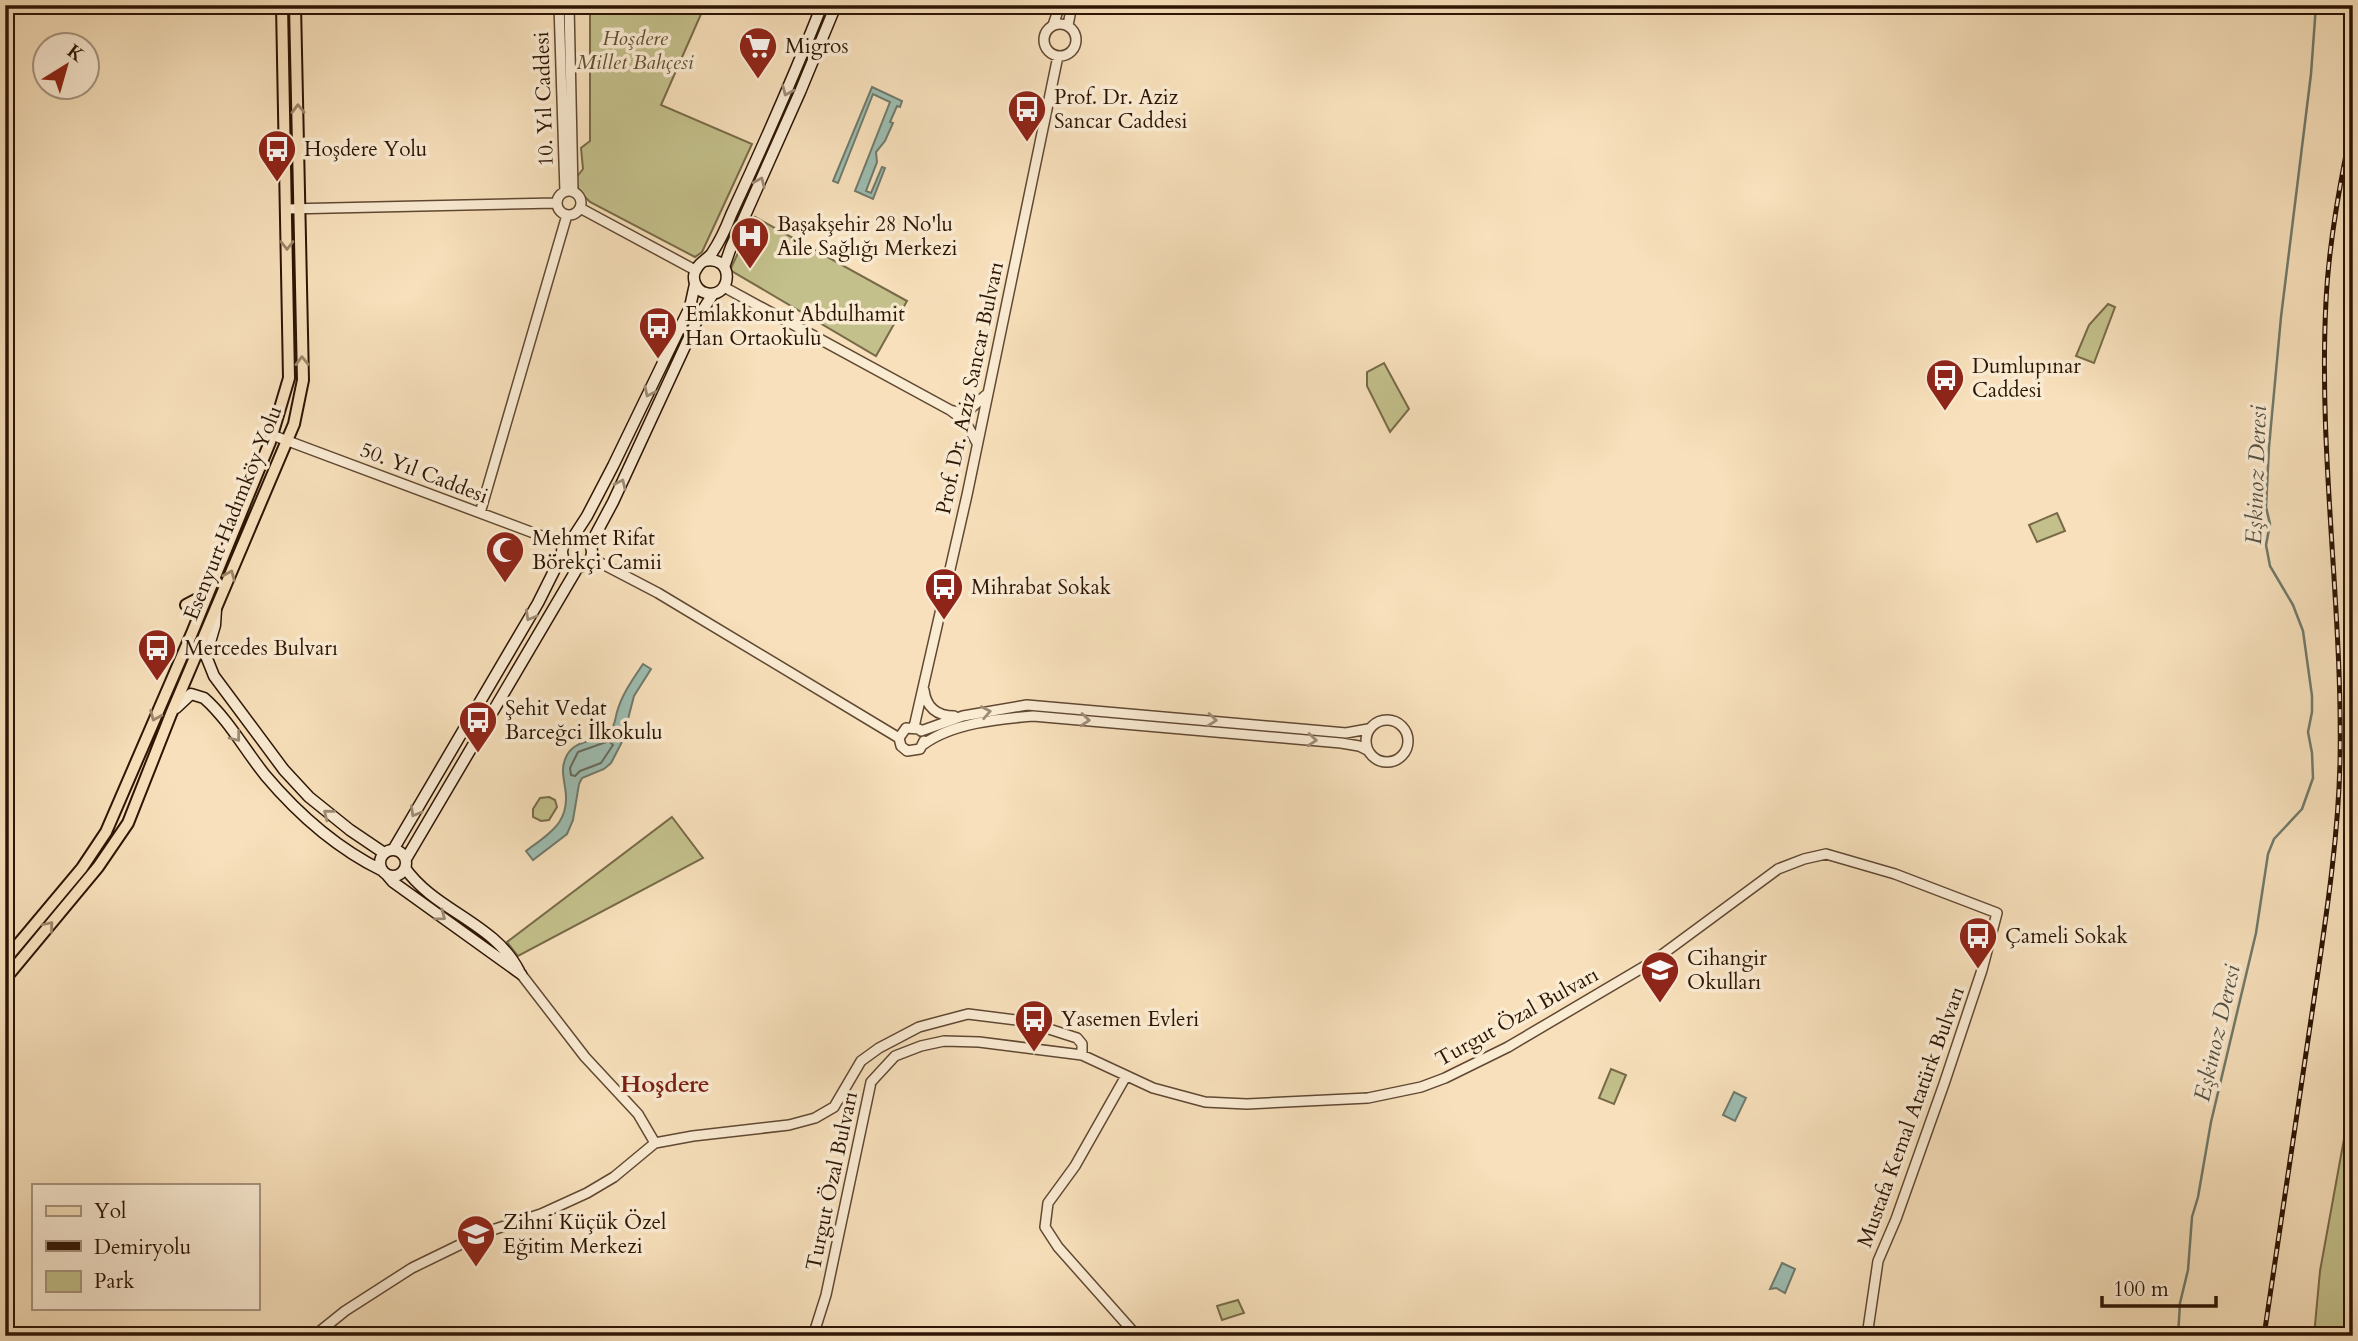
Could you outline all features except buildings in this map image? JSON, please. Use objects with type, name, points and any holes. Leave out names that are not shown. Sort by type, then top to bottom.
[{"type":"main road","name":"Esenyurt Hadımköy Yolu","points":[[5,960],[82,868],[106,832],[272,435],[289,378],[282,5]]},
{"type":"main road","name":"Esenyurt Hadımköy Yolu","points":[[5,979],[98,867],[124,830],[294,424],[303,380],[295,5]]},
{"type":"main road","points":[[521,974],[393,882],[380,865],[538,603],[562,550],[587,516],[608,476],[690,307],[695,270],[721,238],[794,75],[822,5]]},
{"type":"main road","points":[[724,267],[836,5]]},
{"type":"main road","points":[[171,714],[187,696],[195,694],[204,698],[267,777],[302,813],[343,847],[385,873],[400,874],[578,567],[591,558],[590,545],[613,502],[699,316],[713,294],[724,287],[728,278],[724,267],[715,261],[704,261]]},
{"type":"main road","points":[[695,284],[703,292],[713,294]]},
{"type":"main road","points":[[573,537],[583,538],[590,545]]},
{"type":"main road","points":[[562,550],[566,563],[578,567]]},
{"type":"main road","points":[[186,605],[207,594]]},
{"type":"main road","points":[[216,607],[215,625],[206,653],[208,665],[302,791],[341,824],[388,851],[401,852],[418,884],[501,945],[521,974]]},
{"type":"street","name":"10. Yıl Caddesi","points":[[559,5],[569,192]]},
{"type":"street","name":"10. Yıl Caddesi","points":[[569,5],[569,192]]},
{"type":"street","points":[[1058,56],[1049,52],[1044,43],[1045,33],[1052,25],[1060,5]]},
{"type":"street","name":"Prof. Dr. Aziz Sancar Bulvarı","points":[[917,729],[923,686],[1058,56],[1068,54],[1075,46],[1076,36],[1068,25],[1072,5]]},
{"type":"street","points":[[1052,25],[1068,25]]},
{"type":"street","points":[[569,192],[581,200],[580,208],[574,214],[567,215],[559,210],[556,203],[560,195],[569,192]]},
{"type":"street","points":[[287,209],[556,203]]},
{"type":"street","points":[[580,208],[695,270]]},
{"type":"street","points":[[480,513],[567,215]]},
{"type":"street","points":[[724,287],[950,410],[965,421],[977,443]]},
{"type":"street","points":[[950,410],[962,413],[987,394]]},
{"type":"street","name":"50. Yıl Caddesi","points":[[272,435],[480,513],[562,550]]},
{"type":"street","points":[[591,558],[658,593],[900,738]]},
{"type":"street","points":[[923,686],[932,709],[945,716],[963,716]]},
{"type":"street","points":[[1034,705],[1346,733],[1368,729],[1377,721],[1391,720],[1404,727],[1408,741],[1403,754],[1391,762],[1377,760],[1359,746],[1341,743],[1033,716],[1005,718],[964,727],[931,739],[916,751],[907,751],[901,746],[900,738],[906,729],[917,729],[963,716],[1034,705]]},
{"type":"street","points":[[917,729],[925,738],[924,744]]},
{"type":"street","points":[[1367,750],[1365,743],[1368,729]]},
{"type":"street","name":"Turgut Özal Bulvarı","points":[[813,1336],[832,1269],[871,1082],[895,1056],[921,1046],[944,1041],[979,1042],[1082,1055],[1153,1088],[1186,1098],[1247,1104],[1368,1098],[1421,1087],[1508,1047],[1652,962],[1779,869],[1804,859],[1826,854],[1895,874],[1997,913]]},
{"type":"street","name":"Mustafa Kemal Atatürk Bulvarı","points":[[1867,1336],[1878,1261],[1896,1219],[1983,970],[1997,913]]},
{"type":"street","points":[[521,974],[585,1057],[638,1114],[654,1143]]},
{"type":"street","points":[[314,1336],[345,1311],[412,1268],[486,1232],[541,1214],[587,1194],[614,1177],[654,1143],[789,1125],[815,1118],[834,1107],[861,1061],[879,1048],[919,1027],[968,1014],[1024,1021],[1074,1037],[1082,1044],[1082,1055]]},
{"type":"street","points":[[1126,1076],[1074,1166],[1048,1203],[1045,1227],[1058,1247],[1137,1336]]},
{"type":"green space","name":"Hoşdere Millet Bahçesi","points":[[590,5],[705,5],[661,105],[752,144],[702,252],[695,257],[590,202],[579,191],[575,179],[583,169],[581,148],[590,141]]},
{"type":"green space","points":[[755,217],[907,301],[876,356],[730,270]]},
{"type":"green space","points":[[2108,304],[2115,307],[2094,363],[2076,356],[2089,325]]},
{"type":"green space","points":[[1384,363],[1409,409],[1390,432],[1367,386],[1367,372]]},
{"type":"green space","points":[[2057,513],[2065,531],[2037,542],[2029,525]]},
{"type":"green space","points":[[549,797],[555,800],[557,807],[549,820],[541,821],[533,817],[533,809],[540,798]]},
{"type":"green space","points":[[672,817],[703,858],[518,956],[507,942]]},
{"type":"green space","points":[[1611,1069],[1626,1075],[1614,1104],[1599,1098]]},
{"type":"green space","points":[[2348,1117],[2353,1118],[2353,1292],[2346,1336],[2314,1336],[2320,1271]]},
{"type":"green space","points":[[1238,1300],[1244,1313],[1222,1320],[1217,1306]]},
{"type":"water","points":[[872,87],[902,101],[890,122],[893,123],[885,141],[876,152],[877,162],[866,191],[871,193],[882,167],[885,168],[873,199],[855,191],[890,102],[873,94],[838,183],[833,181]]},
{"type":"water","points":[[643,664],[651,669],[634,696],[622,742],[611,763],[604,769],[582,778],[573,820],[567,834],[533,860],[526,851],[551,832],[562,818],[565,809],[563,771],[567,755],[581,743],[604,736],[611,730],[622,699]]},
{"type":"water","points":[[1734,1092],[1746,1098],[1735,1121],[1723,1115]]},
{"type":"water","points":[[1782,1263],[1795,1269],[1785,1293],[1776,1288],[1770,1289]]},
{"type":"waterway","name":"Eşkinoz Deresi","points":[[2178,1336],[2180,1303],[2188,1270],[2192,1217],[2211,1122],[2256,933],[2268,854],[2274,839],[2302,809],[2313,778],[2308,732],[2312,696],[2303,631],[2293,605],[2270,566],[2266,545],[2270,524],[2266,507],[2281,317],[2311,74],[2316,5]]},
{"type":"railway","points":[[2264,1336],[2326,919],[2336,825],[2340,705],[2324,359],[2330,255],[2353,119]]},
{"type":"place","name":"Migros","points":[[758,80]]},
{"type":"place","name":"Prof. Dr. Aziz Sancar Caddesi","points":[[1027,143]]},
{"type":"place","name":"Hoşdere Yolu","points":[[277,183]]},
{"type":"place","name":"Başakşehir 28 No'lu Aile Sağlığı Merkezi","points":[[750,270]]},
{"type":"place","name":"Emlakkonut Abdulhamit Han Ortaokulu","points":[[658,360]]},
{"type":"place","name":"Dumlupınar Caddesi","points":[[1945,412]]},
{"type":"place","name":"Mehmet Rifat Börekçi Camii","points":[[505,584]]},
{"type":"place","name":"Mihrabat Sokak","points":[[944,621]]},
{"type":"place","name":"Mercedes Bulvarı","points":[[157,682]]},
{"type":"place","name":"Şehit Vedat Barceğci İlkokulu","points":[[478,754]]},
{"type":"place","name":"Çameli Sokak","points":[[1978,970]]},
{"type":"place","name":"Cihangir Okulları","points":[[1660,1004]]},
{"type":"place","name":"Yasemen Evleri","points":[[1034,1053]]},
{"type":"place","name":"Zihni Küçük Özel Eğitim Merkezi","points":[[476,1268]]},
{"type":"district","name":"Hoşdere","points":[[665,1084]]}]
